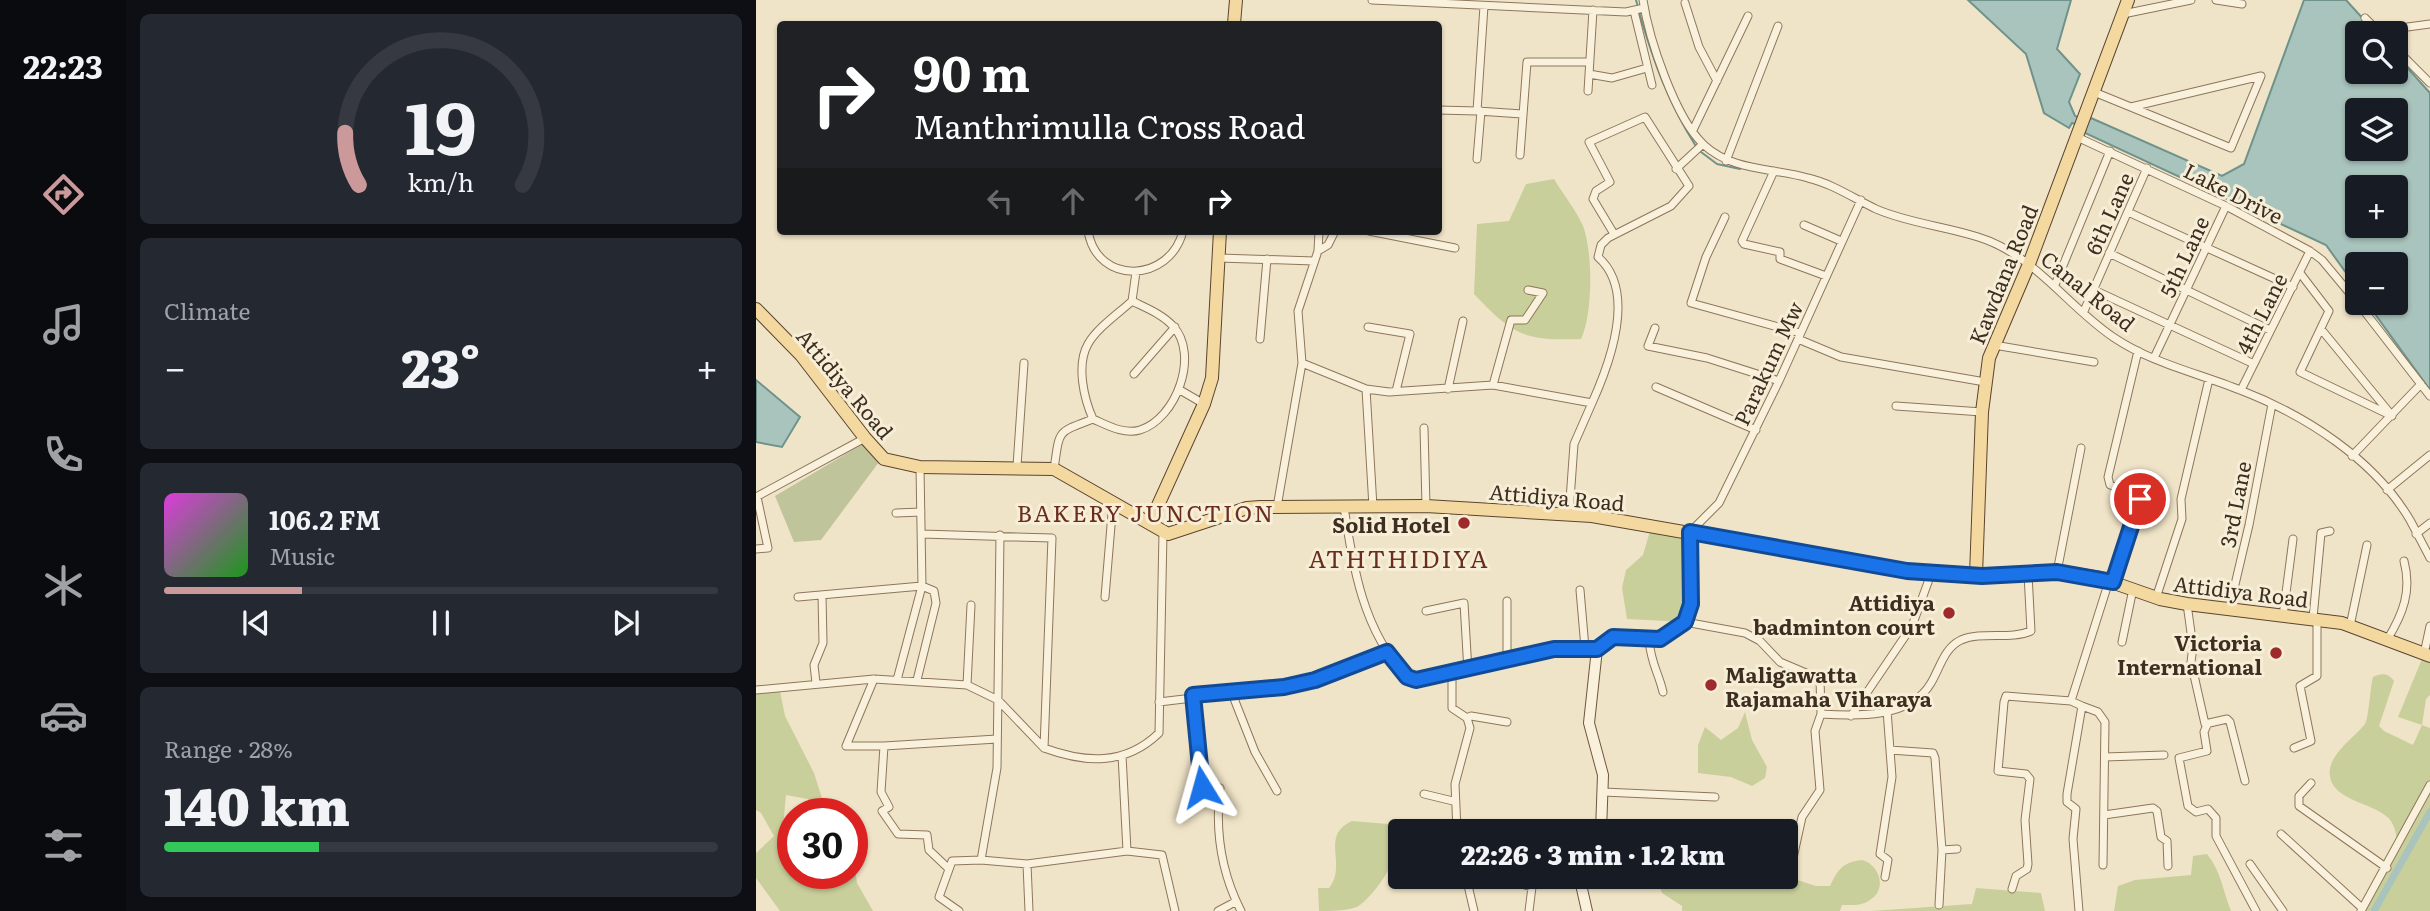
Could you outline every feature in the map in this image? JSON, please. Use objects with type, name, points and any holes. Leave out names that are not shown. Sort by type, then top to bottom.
[{"type":"main road","points":[[1234,21],[1236,0]]},
{"type":"main road","name":"Kawdana Road","points":[[1976,575],[1984,382],[1994,345],[2029,264],[2128,0]]},
{"type":"main road","points":[[1150,523],[1212,378],[1220,235]]},
{"type":"main road","name":"Attidiya Road","points":[[756,309],[801,355],[865,438],[884,458],[920,467],[1055,468],[1168,534],[1215,521],[1247,508],[1426,506],[1569,514],[1616,519],[1931,574],[2057,572],[2111,582],[2156,598],[2187,604],[2315,619],[2350,626],[2427,655]]},
{"type":"street","points":[[1373,0],[1593,10],[1640,7],[1647,68],[1652,85]]},
{"type":"street","points":[[2122,14],[2191,0]]},
{"type":"street","points":[[2216,0],[2242,4]]},
{"type":"street","points":[[1685,3],[1699,47],[1717,81]]},
{"type":"street","points":[[1477,159],[1484,6]]},
{"type":"street","name":"Canal Road","points":[[1640,7],[1671,95],[1700,146],[1726,161],[1833,186],[1917,223],[1980,237],[2029,264],[2113,337],[2154,358],[2272,404],[2340,443],[2387,490],[2409,519],[2430,558]]},
{"type":"street","points":[[1588,91],[1593,10]]},
{"type":"street","points":[[1693,130],[1748,16]]},
{"type":"street","points":[[2365,18],[2368,21]]},
{"type":"street","points":[[2408,27],[2430,24]]},
{"type":"street","points":[[1726,161],[1779,26]]},
{"type":"street","points":[[1520,155],[1527,62],[1531,59],[1589,62]]},
{"type":"street","points":[[2408,61],[2430,83]]},
{"type":"street","points":[[1589,74],[1612,78],[1647,68]]},
{"type":"street","points":[[2094,92],[2231,148],[2261,75],[2132,107]]},
{"type":"street","points":[[1442,110],[1522,114]]},
{"type":"street","points":[[1569,514],[1574,443],[1609,366],[1619,310],[1617,284],[1611,268],[1598,257],[1601,245],[1614,234],[1671,205],[1689,186],[1689,181],[1676,169],[1644,117],[1592,138],[1589,146],[1610,182],[1596,191],[1593,198],[1614,234]]},
{"type":"street","name":"Lake Drive","points":[[2078,133],[2310,251],[2322,260],[2345,288]]},
{"type":"street","points":[[1676,169],[1700,146]]},
{"type":"street","points":[[2055,285],[2110,151]]},
{"type":"street","name":"6th Lane","points":[[2084,311],[2147,168]]},
{"type":"street","points":[[1774,171],[1742,241],[1744,244],[1780,252],[1780,259],[1826,276]]},
{"type":"street","name":"Parakum Mw","points":[[1690,532],[1718,503],[1779,381],[1861,200]]},
{"type":"street","name":"5th Lane","points":[[2154,358],[2226,206]]},
{"type":"street","points":[[2128,212],[2292,287]]},
{"type":"street","points":[[1725,217],[1690,297],[1691,303],[1799,336],[1841,357],[1984,382]]},
{"type":"street","points":[[1804,225],[1841,241]]},
{"type":"street","points":[[1089,235],[1093,248],[1101,258],[1124,271],[1136,272],[1163,263],[1173,253],[1181,235]]},
{"type":"street","points":[[1277,507],[1302,363],[1298,311],[1318,251],[1319,235]]},
{"type":"street","points":[[1318,251],[1328,245],[1333,235]]},
{"type":"street","points":[[1389,235],[1455,248]]},
{"type":"street","name":"4th Lane","points":[[2241,390],[2310,251]]},
{"type":"street","points":[[2109,253],[2270,330]]},
{"type":"street","points":[[1219,258],[1314,261]]},
{"type":"street","points":[[1260,339],[1267,259]]},
{"type":"street","points":[[1093,419],[1085,402],[1083,359],[1088,343],[1132,300],[1136,272]]},
{"type":"street","points":[[2300,273],[2329,311],[2300,372],[2392,416]]},
{"type":"street","points":[[1493,386],[1511,320],[1525,320],[1543,298],[1543,293],[1528,290]]},
{"type":"street","points":[[2094,290],[2254,364]]},
{"type":"street","points":[[1055,468],[1059,435],[1063,430],[1093,419],[1120,430],[1140,430],[1159,417],[1180,390],[1185,370],[1184,343],[1175,327],[1132,300]]},
{"type":"street","name":"Lake Drive","points":[[2367,315],[2430,396]]},
{"type":"street","points":[[1448,389],[1463,321]]},
{"type":"street","points":[[1134,374],[1175,327]]},
{"type":"street","points":[[1368,327],[1410,334],[1396,391]]},
{"type":"street","points":[[1655,328],[1648,346],[1707,358],[1779,381]]},
{"type":"street","points":[[2320,329],[2392,416]]},
{"type":"street","points":[[1994,345],[2094,362]]},
{"type":"street","points":[[2071,701],[2140,499],[2136,493],[2110,485],[2108,481],[2138,351]]},
{"type":"street","points":[[1017,466],[1024,363]]},
{"type":"street","points":[[1302,363],[1366,389],[1396,391],[1493,386],[1592,403]]},
{"type":"street","points":[[2156,598],[2182,519],[2181,499],[2210,379]]},
{"type":"street","points":[[2352,456],[2421,384]]},
{"type":"street","points":[[1656,387],[1756,429]]},
{"type":"street","points":[[1366,389],[1373,508]]},
{"type":"street","points":[[1180,390],[1203,404]]},
{"type":"street","name":"3rd Lane","points":[[2229,610],[2249,525],[2272,404]]},
{"type":"street","points":[[1896,406],[1982,412]]},
{"type":"street","points":[[1424,429],[1426,506]]},
{"type":"street","points":[[756,549],[768,548],[756,497],[865,438]]},
{"type":"street","points":[[2057,572],[2081,448]]},
{"type":"street","points":[[2387,490],[2430,455]]},
{"type":"street","points":[[897,680],[922,586],[920,467]]},
{"type":"street","points":[[1105,597],[1114,502]]},
{"type":"street","points":[[1344,507],[1365,608],[1372,628],[1407,677],[1416,680],[1468,671],[1554,649],[1591,648],[1613,637],[1660,639],[1685,622],[1691,604],[1690,532]]},
{"type":"street","points":[[896,513],[921,512]]},
{"type":"street","points":[[2416,534],[2430,523]]},
{"type":"street","points":[[2294,748],[2311,741],[2300,687],[2316,676],[2315,619],[2321,533],[2330,531]]},
{"type":"street","points":[[756,690],[874,680],[917,680],[967,685],[998,700],[1044,748],[1093,761],[1122,755],[1159,733],[1163,532]]},
{"type":"street","points":[[922,534],[1052,538],[1044,748]]},
{"type":"street","points":[[981,860],[997,768],[1000,535]]},
{"type":"street","points":[[2283,615],[2293,539]]},
{"type":"street","points":[[2350,626],[2367,545]]},
{"type":"street","points":[[2388,640],[2401,617],[2408,592],[2404,561]]},
{"type":"street","points":[[1851,716],[1912,626],[1931,574]]},
{"type":"street","points":[[1821,714],[1851,716],[1887,710],[1916,700],[1930,684],[1946,652],[1963,639],[2031,631],[2028,574]]},
{"type":"street","points":[[798,597],[922,586],[934,591],[936,603],[917,680]]},
{"type":"street","points":[[2122,642],[2133,589]]},
{"type":"street","points":[[1580,590],[1591,648],[1588,723],[1601,767],[1602,819]]},
{"type":"street","points":[[816,683],[814,665],[823,643],[822,595]]},
{"type":"street","points":[[1507,601],[1507,661]]},
{"type":"street","points":[[1426,611],[1464,603],[1468,671]]},
{"type":"street","points":[[967,685],[971,604]]},
{"type":"street","points":[[2187,604],[2193,648],[2191,662],[2207,725],[2204,732],[2207,751],[2179,758],[2188,806],[2196,812],[2207,809],[2216,818],[2216,836],[2256,911]]},
{"type":"street","points":[[1685,622],[1745,633],[1760,641],[1780,662],[1812,673],[1820,679],[1821,714],[1815,732],[1820,790],[1802,817],[1798,835]]},
{"type":"street","points":[[2427,655],[2430,626]]},
{"type":"street","points":[[1649,640],[1651,664],[1659,677],[1663,692]]},
{"type":"street","points":[[1159,702],[1193,695],[1284,687],[1315,680],[1387,652]]},
{"type":"street","points":[[1452,674],[1452,708],[1467,718],[1470,728],[1453,802],[1455,819]]},
{"type":"street","points":[[874,680],[846,746],[997,739]]},
{"type":"street","points":[[1231,691],[1255,752],[1277,791]]},
{"type":"street","points":[[1193,695],[1202,786],[1220,788],[1218,841],[1241,911]]},
{"type":"street","points":[[2012,889],[2016,876],[2027,869],[2028,864],[2025,820],[2030,779],[2026,775],[1998,771],[1997,768],[2006,696],[2071,701],[2098,712],[2105,722],[2103,865]]},
{"type":"street","points":[[2079,911],[2073,839],[2076,809],[2067,802],[2067,794],[2082,706]]},
{"type":"street","points":[[1885,877],[1888,860],[1880,854],[1892,778],[1887,710]]},
{"type":"street","points":[[1467,718],[1471,716],[1507,722]]},
{"type":"street","points":[[2207,725],[2227,719],[2230,722],[2245,780]]},
{"type":"street","points":[[884,746],[881,792],[889,807],[882,810],[886,820],[898,834],[927,835],[929,850],[948,869]]},
{"type":"street","points":[[1890,750],[1933,753],[1935,758],[1942,850],[1939,905]]},
{"type":"street","points":[[1122,755],[1126,851]]},
{"type":"street","points":[[2105,757],[2164,755]]},
{"type":"street","points":[[2311,783],[2299,796],[2299,806],[2387,868]]},
{"type":"street","points":[[2281,834],[2361,910],[2387,868],[2430,785]]},
{"type":"street","points":[[1603,792],[1715,797]]},
{"type":"street","points":[[1424,794],[1453,802]]},
{"type":"street","points":[[2104,815],[2153,808],[2157,811],[2161,837],[2166,841],[2168,866]]},
{"type":"street","points":[[1942,850],[1957,849]]},
{"type":"street","points":[[959,911],[939,897],[952,861],[981,860],[1027,864],[1126,851],[1162,855],[1175,911]]},
{"type":"street","points":[[1027,864],[1029,911]]},
{"type":"street","points":[[2250,864],[2283,911]]},
{"type":"street","points":[[1469,889],[1474,911]]},
{"type":"street","points":[[1530,911],[1532,889]]},
{"type":"street","points":[[1582,889],[1587,911]]},
{"type":"street","points":[[1218,911],[1236,902]]},
{"type":"green space","points":[[1554,179],[1583,226],[1589,251],[1590,299],[1581,339],[1546,339],[1521,333],[1499,319],[1474,294],[1477,224],[1509,221],[1526,184]]},
{"type":"green space","points":[[866,442],[879,462],[821,540],[794,542],[775,496]]},
{"type":"green space","points":[[1652,524],[1690,532],[1691,604],[1685,622],[1627,619],[1622,588],[1626,570],[1643,555]]},
{"type":"green space","points":[[2424,654],[2430,656],[2430,695],[2426,699],[2422,725],[2398,717]]},
{"type":"green space","points":[[2385,675],[2394,681],[2379,726],[2384,731],[2413,745],[2422,725],[2430,728],[2430,911],[2361,911],[2398,845],[2397,837],[2386,816],[2338,791],[2330,777],[2332,762],[2365,724],[2373,677]]},
{"type":"green space","points":[[779,686],[785,716],[814,773],[822,798],[786,795],[786,798],[777,798],[777,889],[860,889],[873,911],[780,911],[756,878],[756,853],[774,836],[761,813],[756,810],[756,690]]},
{"type":"green space","points":[[1745,712],[1752,740],[1767,767],[1765,778],[1752,786],[1731,777],[1698,773],[1698,745],[1705,727],[1721,740],[1738,728]]},
{"type":"green space","points":[[1352,821],[1388,824],[1388,870],[1372,893],[1357,907],[1319,911],[1318,888],[1329,888],[1334,879],[1335,842],[1342,827]]},
{"type":"green space","points":[[2207,854],[2219,874],[2231,911],[2114,911],[2118,886],[2135,880],[2191,875],[2193,856]]},
{"type":"green space","points":[[1862,860],[1873,866],[1879,877],[1879,890],[1867,902],[1842,905],[1840,911],[1682,911],[1682,906],[1662,893],[1661,889],[1798,889],[1798,880],[1816,886],[1830,886],[1842,868]]},
{"type":"green space","points":[[1976,888],[2041,893],[2045,911],[1871,911],[1972,904]]},
{"type":"water","points":[[1968,0],[2071,0],[2057,49],[2080,74],[2069,102],[2075,116],[2088,121],[2091,118],[2222,176],[2244,164],[2304,0],[2346,0],[2365,21],[2345,21],[2345,84],[2408,84],[2408,68],[2430,93],[2430,390],[2376,315],[2408,315],[2408,252],[2345,252],[2345,271],[2326,245],[2085,133],[2086,127],[2072,123],[2069,128],[2044,113],[2026,54]]},
{"type":"water","points":[[756,380],[800,417],[782,447],[756,442]]},
{"type":"waterway","points":[[1636,0],[1638,7]]},
{"type":"waterway","points":[[1639,12],[1663,82],[1697,148]]},
{"type":"waterway","points":[[1701,152],[1717,164],[1740,169]]},
{"type":"waterway","points":[[2374,911],[2430,812]]},
{"type":"place","name":"Solid Hotel","points":[[1464,523]]},
{"type":"place","name":"Attidiya badminton court","points":[[1949,613]]},
{"type":"place","name":"Victoria International","points":[[2276,653]]},
{"type":"place","name":"Maligawatta Rajamaha Viharaya","points":[[1711,685]]},
{"type":"district","name":"BAKERY JUNCTION","points":[[1146,512]]},
{"type":"district","name":"ATHTHIDIYA","points":[[1399,557]]},
{"type":"route","points":[[1202,787],[1193,695],[1284,687],[1351,668],[1387,652],[1407,677],[1416,680],[1468,671],[1554,649],[1597,649],[1613,637],[1660,639],[1685,622],[1689,614],[1690,532],[1907,571],[1982,576],[2057,572],[2113,582],[2140,499]]}]
